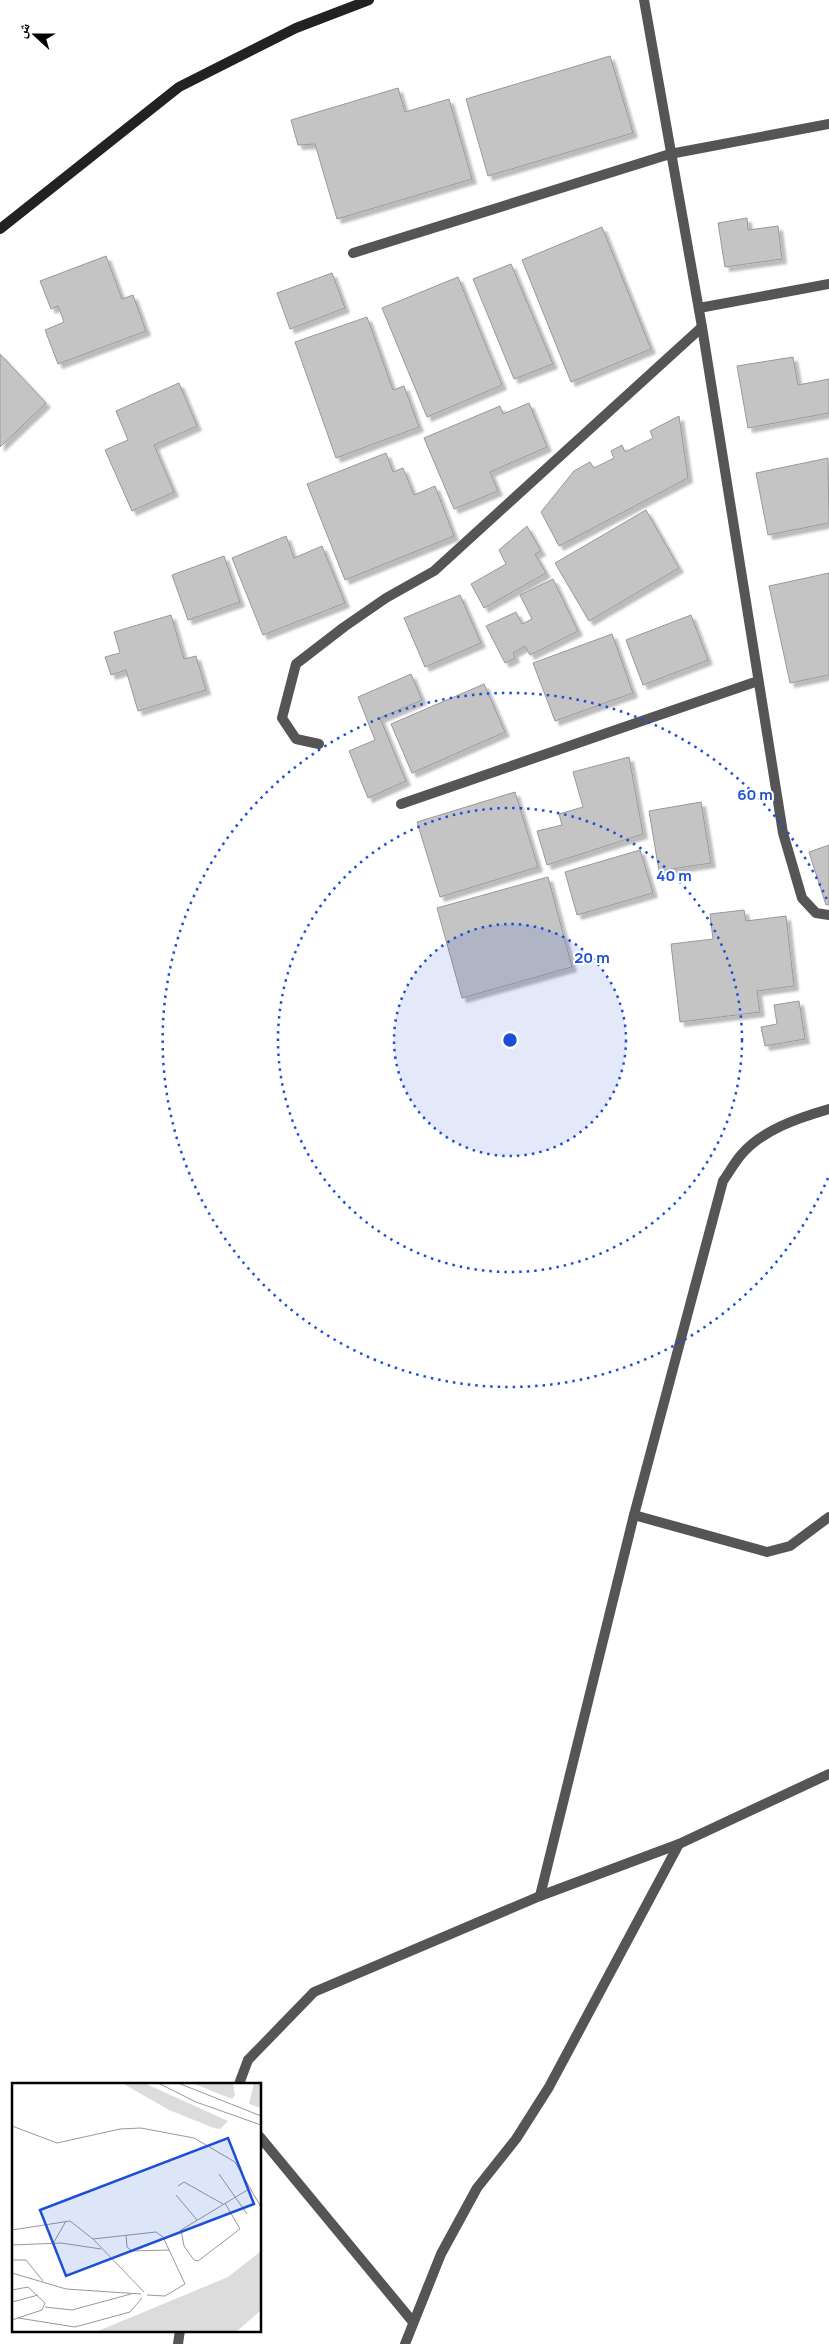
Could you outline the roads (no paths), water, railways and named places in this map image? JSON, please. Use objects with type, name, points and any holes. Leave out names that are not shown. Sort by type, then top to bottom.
[{"type":"main road","points":[[0,229],[179,87],[296,28],[369,0]]},
{"type":"street","points":[[644,0],[699,308],[783,832],[802,898],[816,913],[829,915]]},
{"type":"street","points":[[353,253],[670,154],[829,124]]},
{"type":"street","points":[[699,308],[829,284]]},
{"type":"street","points":[[319,744],[296,739],[282,718],[296,664],[386,598],[434,571],[702,327]]},
{"type":"street","points":[[401,804],[758,681]]},
{"type":"street","points":[[540,1896],[634,1515],[723,1181],[741,1154],[769,1133],[802,1117],[829,1109]]},
{"type":"street","points":[[634,1515],[767,1552],[790,1546],[829,1517]]},
{"type":"street","points":[[239,2083],[248,2060],[314,1992],[540,1896],[679,1844],[829,1774]]},
{"type":"street","points":[[406,2344],[441,2254],[477,2188],[516,2139],[549,2087],[679,1844]]},
{"type":"street","points":[[261,2138],[413,2322]]}]
